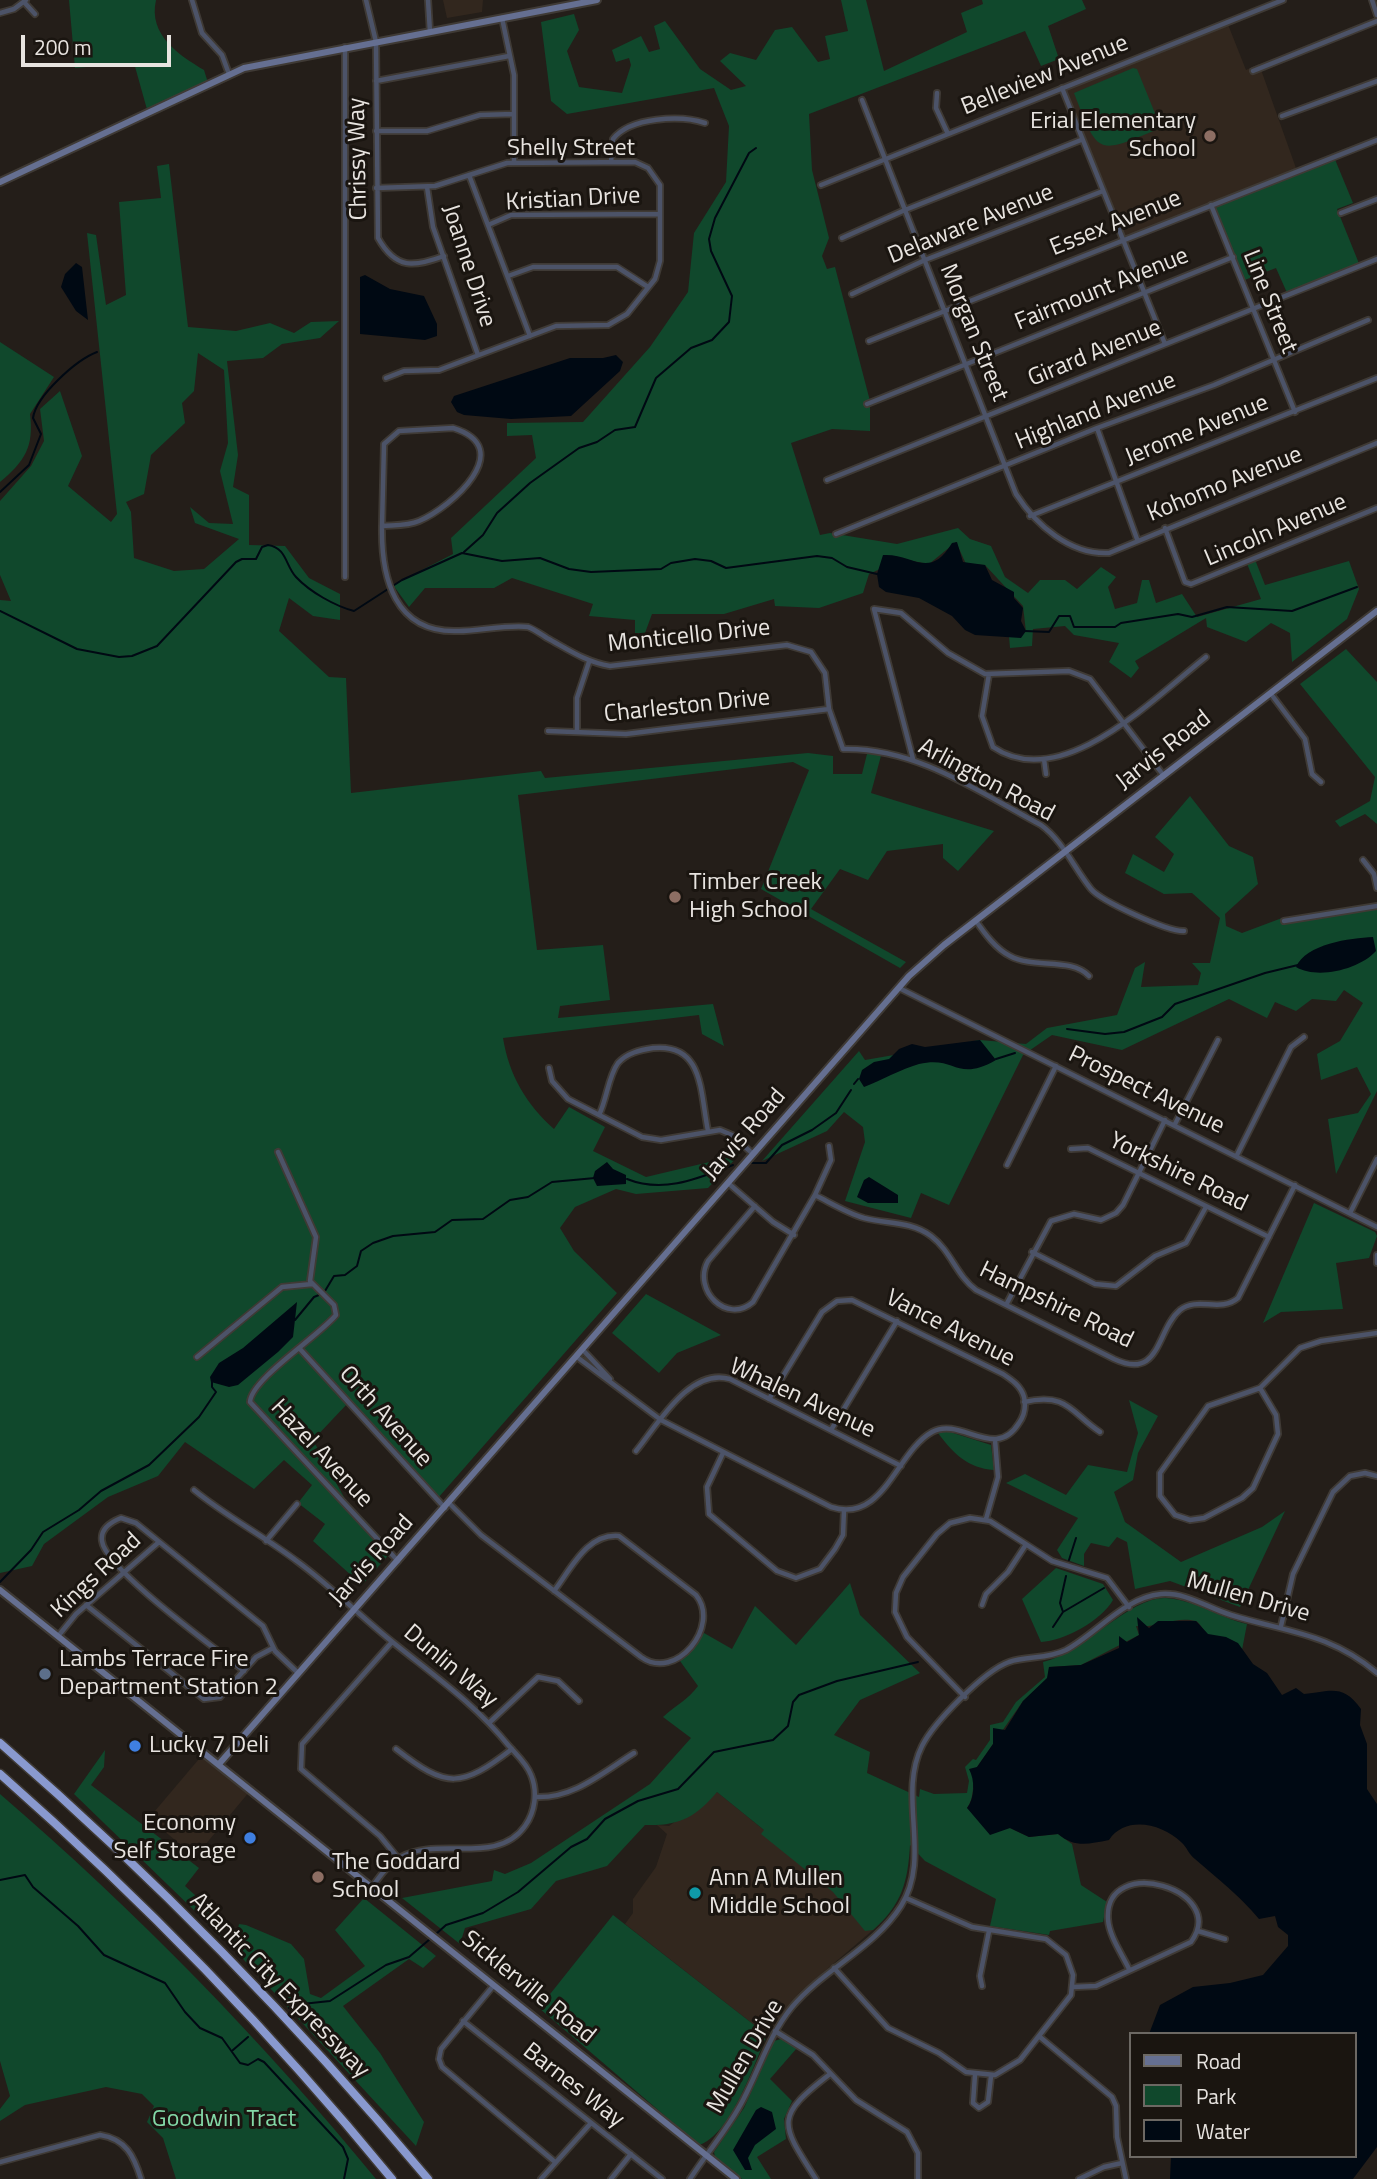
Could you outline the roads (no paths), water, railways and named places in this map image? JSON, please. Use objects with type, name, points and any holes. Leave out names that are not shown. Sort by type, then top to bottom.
[{"type":"highway","name":"Atlantic City Expressway","points":[[0,1743],[107,1839],[250,1980],[366,2105],[428,2179]]},
{"type":"highway","name":"Atlantic City Expressway","points":[[0,1774],[120,1885],[226,1992],[299,2069],[392,2179]]},
{"type":"street","points":[[192,0],[202,33],[222,55],[229,74]]},
{"type":"street","name":"Chrissy Way","points":[[366,0],[376,42],[376,225],[384,248],[402,262],[412,265],[444,256]]},
{"type":"street","points":[[428,0],[430,32]]},
{"type":"street","points":[[0,182],[229,74],[262,63],[597,0]]},
{"type":"street","name":"Belleview Avenue","points":[[821,185],[1283,0]]},
{"type":"street","points":[[1253,71],[1377,18],[1372,0]]},
{"type":"street","points":[[0,13],[25,1],[35,14]]},
{"type":"street","points":[[502,18],[514,75],[514,163]]},
{"type":"street","points":[[345,47],[345,577]]},
{"type":"street","points":[[376,81],[509,56]]},
{"type":"street","points":[[1282,116],[1377,81]]},
{"type":"street","points":[[1062,88],[1165,344]]},
{"type":"street","points":[[937,93],[936,108],[948,134]]},
{"type":"street","name":"Morgan Street","points":[[862,100],[1016,494],[1030,516],[1085,552]]},
{"type":"street","points":[[376,131],[427,131],[480,115],[514,114]]},
{"type":"street","points":[[611,162],[613,139],[628,127],[685,118],[705,123]]},
{"type":"street","points":[[842,238],[905,209],[1081,140]]},
{"type":"street","name":"Essex Avenue","points":[[869,341],[1377,140]]},
{"type":"street","name":"Shelly Street","points":[[376,188],[427,187],[514,163],[635,162],[653,173],[660,185],[659,270],[627,314],[608,325],[556,326],[432,372],[404,371],[386,378]]},
{"type":"street","points":[[469,175],[530,336]]},
{"type":"street","name":"Joanne Drive","points":[[427,187],[430,219],[478,355]]},
{"type":"street","name":"Delaware Avenue","points":[[852,294],[925,260],[1103,191]]},
{"type":"street","points":[[1341,213],[1377,199]]},
{"type":"street","name":"Line Street","points":[[1211,205],[1295,412]]},
{"type":"street","name":"Kristian Drive","points":[[488,225],[511,215],[660,214]]},
{"type":"street","name":"Fairmount Avenue","points":[[867,404],[1233,257]]},
{"type":"street","name":"Girard Avenue","points":[[827,480],[1377,259]]},
{"type":"street","points":[[508,276],[533,267],[617,267],[648,288]]},
{"type":"street","name":"Highland Avenue","points":[[836,534],[1368,320]]},
{"type":"street","name":"Jerome Avenue","points":[[1030,516],[1377,378]]},
{"type":"street","name":"Monticello Drive","points":[[382,526],[409,524],[432,515],[478,471],[482,458],[480,447],[470,434],[453,428],[406,429],[384,444],[382,526],[386,583],[405,611],[422,623],[454,632],[529,628],[589,662],[623,666],[787,645],[811,652],[820,662],[825,673],[829,709]]},
{"type":"street","points":[[1097,428],[1137,539]]},
{"type":"street","name":"Kohomo Avenue","points":[[1085,552],[1109,553],[1137,539],[1377,443]]},
{"type":"street","name":"Lincoln Avenue","points":[[1164,528],[1188,584],[1202,581],[1377,508]]},
{"type":"street","points":[[913,758],[874,609],[901,613],[948,653],[973,669],[989,674],[1053,671],[1078,673],[1090,679],[1164,775]]},
{"type":"street","name":"Jarvis Road","points":[[219,1764],[923,962],[1377,611]]},
{"type":"street","points":[[989,674],[982,716],[993,747],[1012,757],[1044,759],[1068,754],[1095,743],[1206,657]]},
{"type":"street","points":[[577,732],[577,698],[589,662]]},
{"type":"street","points":[[1271,694],[1305,739],[1311,774],[1321,782]]},
{"type":"street","name":"Arlington Road","points":[[829,709],[839,745],[843,749],[884,751],[913,758],[1041,825],[1095,893],[1168,930],[1184,931]]},
{"type":"street","name":"Charleston Drive","points":[[548,732],[626,734],[829,709]]},
{"type":"street","points":[[1044,759],[1046,774]]},
{"type":"street","points":[[1363,860],[1374,874],[1377,888]]},
{"type":"street","points":[[1284,921],[1377,906]]},
{"type":"street","points":[[975,920],[988,938],[1010,956],[1038,964],[1077,967],[1089,976]]},
{"type":"street","name":"Prospect Avenue","points":[[898,988],[1377,1227]]},
{"type":"street","points":[[1237,1155],[1291,1047],[1304,1037]]},
{"type":"street","points":[[1175,1124],[1218,1040]]},
{"type":"street","points":[[599,1115],[612,1075],[622,1060],[641,1050],[670,1047],[686,1054],[694,1064],[708,1131]]},
{"type":"street","points":[[1007,1165],[1056,1066]]},
{"type":"street","points":[[549,1068],[552,1081],[568,1099],[651,1140],[720,1130],[732,1135],[754,1154]]},
{"type":"street","points":[[1006,1305],[1048,1224],[1059,1216],[1074,1214],[1096,1220],[1116,1213],[1165,1120]]},
{"type":"street","points":[[755,1206],[705,1265],[703,1284],[713,1300],[733,1310],[751,1305],[794,1235],[831,1160],[829,1146]]},
{"type":"street","name":"Yorkshire Road","points":[[1071,1149],[1088,1149],[1269,1237]]},
{"type":"street","points":[[278,1152],[316,1237],[309,1275],[312,1284],[334,1306],[336,1315],[300,1349]]},
{"type":"street","points":[[1350,1213],[1377,1159]]},
{"type":"street","points":[[728,1184],[794,1235]]},
{"type":"street","name":"Hampshire Road","points":[[815,1195],[857,1215],[922,1230],[940,1244],[967,1283],[1114,1359],[1136,1364],[1154,1353],[1174,1317],[1185,1307],[1199,1304],[1226,1306],[1238,1298],[1295,1185]]},
{"type":"street","points":[[1032,1252],[1094,1284],[1116,1286],[1155,1256],[1189,1241],[1206,1207]]},
{"type":"street","points":[[1377,1255],[1377,1263]]},
{"type":"street","points":[[197,1357],[282,1287],[312,1284]]},
{"type":"street","name":"Vance Avenue","points":[[769,1399],[829,1306],[852,1300],[1011,1379],[1020,1389],[1024,1402],[1019,1424],[1010,1433],[995,1440]]},
{"type":"street","points":[[831,1430],[897,1321]]},
{"type":"street","points":[[1260,1388],[1276,1415],[1278,1434],[1253,1488],[1204,1518],[1190,1520],[1175,1515],[1164,1505],[1158,1492],[1159,1478],[1165,1464],[1208,1406],[1260,1388],[1300,1348],[1321,1341],[1377,1333]]},
{"type":"street","name":"Hazel Avenue","points":[[300,1349],[261,1383],[250,1399],[252,1407],[399,1561]]},
{"type":"street","name":"Orth Avenue","points":[[300,1349],[447,1505],[475,1530],[554,1591],[641,1657],[655,1664],[668,1664],[679,1658],[701,1632],[705,1619],[703,1605],[696,1595],[619,1536],[604,1536],[594,1541],[554,1591]]},
{"type":"street","points":[[583,1350],[610,1380]]},
{"type":"street","points":[[577,1357],[661,1420],[831,1507],[844,1510],[863,1505],[877,1497],[926,1436],[939,1429],[953,1428],[982,1439],[995,1440],[998,1477],[986,1519]]},
{"type":"street","name":"Whalen Avenue","points":[[636,1451],[695,1384],[713,1377],[730,1379],[901,1466]]},
{"type":"street","points":[[1024,1402],[1056,1401],[1081,1413],[1100,1432]]},
{"type":"street","points":[[723,1453],[707,1487],[709,1514],[781,1574],[802,1577],[820,1569],[841,1539],[844,1510]]},
{"type":"street","points":[[1281,1626],[1293,1574],[1333,1492],[1350,1476],[1364,1473],[1377,1476]]},
{"type":"street","name":"Dunlin Way","points":[[194,1490],[231,1519],[299,1562],[392,1642],[470,1702],[490,1721],[531,1776],[535,1797]]},
{"type":"street","points":[[266,1541],[297,1504]]},
{"type":"street","points":[[244,1671],[123,1573],[102,1544],[102,1533],[109,1524],[129,1519],[159,1542],[260,1623],[273,1648],[297,1672]]},
{"type":"street","points":[[965,1697],[904,1633],[896,1618],[895,1600],[904,1577],[940,1531],[964,1519],[986,1519],[1025,1546],[1066,1567],[1103,1576],[1114,1585],[1129,1607]]},
{"type":"street","name":"Kings Road","points":[[59,1635],[86,1605],[159,1542]]},
{"type":"street","points":[[982,1605],[986,1594],[1008,1572],[1025,1546]]},
{"type":"street","name":"Sicklerville Road","points":[[0,1590],[736,2179]]},
{"type":"street","name":"Mullen Drive","points":[[690,2179],[740,2106],[775,2031],[800,1998],[890,1922],[906,1898],[915,1863],[913,1785],[918,1757],[932,1731],[997,1668],[1016,1661],[1061,1652],[1152,1595],[1173,1594],[1228,1615],[1281,1626],[1331,1643],[1376,1669]]},
{"type":"street","points":[[86,1605],[204,1699],[220,1697],[256,1657],[273,1648]]},
{"type":"street","points":[[392,1642],[309,1735],[301,1748],[300,1762],[301,1769],[380,1836],[398,1858]]},
{"type":"street","points":[[490,1721],[538,1677],[558,1681],[579,1701]]},
{"type":"street","points":[[396,1749],[433,1774],[457,1779],[481,1773],[512,1749]]},
{"type":"street","points":[[372,1887],[398,1858],[421,1850],[477,1849],[499,1844],[524,1829],[531,1817],[535,1797],[557,1798],[570,1793],[634,1753]]},
{"type":"street","points":[[1073,1987],[1096,1986],[1129,1969],[1183,1948],[1198,1931],[1199,1919],[1195,1907],[1166,1886],[1140,1883],[1124,1888],[1111,1902],[1108,1920],[1129,1969]]},
{"type":"street","points":[[834,1968],[888,2028],[975,2075],[990,2076],[1014,2066],[1066,2003],[1073,1987],[1069,1961],[1054,1943],[1039,1937],[989,1931],[949,1920],[906,1898]]},
{"type":"street","points":[[982,1986],[980,1976],[989,1931]]},
{"type":"street","points":[[1198,1931],[1225,1939]]},
{"type":"street","points":[[494,1985],[441,2049],[439,2059],[442,2067],[555,2162]]},
{"type":"street","name":"Barnes Way","points":[[463,2021],[662,2179]]},
{"type":"street","points":[[775,2031],[808,2051],[856,2100],[908,2132],[918,2153],[918,2179]]},
{"type":"street","points":[[1040,2037],[1112,2097],[1126,2179]]},
{"type":"street","points":[[816,2179],[791,2140],[788,2119],[796,2101],[830,2074]]},
{"type":"street","points":[[975,2075],[972,2100],[979,2108],[988,2102],[990,2076]]},
{"type":"street","points":[[541,2179],[591,2123]]},
{"type":"street","points":[[0,2162],[100,2135],[117,2140],[128,2149],[141,2179]]},
{"type":"street","points":[[611,2179],[631,2154]]},
{"type":"street","points":[[1079,2179],[1104,2167],[1122,2163]]},
{"type":"water","points":[[76,263],[82,267],[88,320],[76,311],[61,287],[65,274]]},
{"type":"water","points":[[365,275],[390,289],[424,296],[437,324],[437,336],[425,340],[360,334],[360,277]]},
{"type":"water","points":[[616,355],[623,362],[620,371],[571,416],[511,419],[464,415],[457,412],[451,402],[454,396],[570,358],[603,358]]},
{"type":"water","points":[[957,542],[963,562],[985,565],[992,580],[1014,592],[1014,598],[1023,608],[1021,621],[1026,631],[1021,638],[975,635],[965,630],[952,616],[919,598],[886,592],[879,587],[877,574],[883,555],[928,563],[936,561],[952,543]]},
{"type":"water","points":[[1373,937],[1376,951],[1360,963],[1338,971],[1316,973],[1296,967],[1301,959],[1319,948],[1341,941]]},
{"type":"water","points":[[980,1040],[996,1060],[983,1066],[964,1069],[931,1062],[912,1066],[864,1087],[859,1079],[862,1070],[874,1062],[889,1059],[899,1049],[912,1044],[925,1047]]},
{"type":"water","points":[[607,1162],[613,1169],[626,1175],[626,1184],[597,1186],[593,1178],[595,1171]]},
{"type":"water","points":[[869,1177],[898,1195],[898,1203],[868,1203],[857,1197],[864,1180]]},
{"type":"water","points":[[297,1302],[293,1337],[278,1352],[238,1385],[229,1387],[211,1382],[210,1377],[219,1363],[243,1348]]},
{"type":"water","points":[[1137,1617],[1149,1628],[1158,1621],[1196,1621],[1208,1634],[1226,1637],[1238,1643],[1253,1664],[1267,1673],[1282,1695],[1296,1688],[1304,1694],[1342,1692],[1361,1709],[1360,1725],[1367,1744],[1367,1789],[1377,1804],[1377,2147],[1353,2179],[1170,2179],[1171,2158],[1356,2158],[1356,2032],[1150,2032],[1160,2005],[1193,1987],[1230,1983],[1263,1975],[1288,1946],[1288,1935],[1278,1927],[1275,1916],[1259,1919],[1236,1894],[1193,1857],[1181,1842],[1154,1827],[1125,1827],[1109,1840],[1088,1844],[1070,1841],[1058,1834],[1029,1837],[1010,1828],[990,1835],[967,1808],[973,1789],[969,1769],[977,1767],[993,1744],[993,1728],[1005,1730],[1023,1701],[1047,1678],[1049,1667],[1081,1665],[1119,1648],[1119,1636],[1127,1642],[1139,1635]]},
{"type":"water","points":[[761,2107],[772,2112],[776,2129],[755,2145],[748,2158],[752,2170],[745,2170],[733,2150],[756,2110]]},
{"type":"waterway","points":[[464,552],[483,535],[497,513],[530,483],[579,448],[597,442],[615,430],[635,427],[656,378],[691,348],[712,340],[729,322],[732,296],[711,251],[709,239],[715,218],[749,153],[756,148]]},
{"type":"waterway","points":[[0,492],[29,465],[41,434],[33,418],[41,400],[68,371],[97,352]]},
{"type":"waterway","points":[[0,611],[77,649],[119,657],[132,656],[157,646],[236,562],[256,559],[262,547],[268,545],[282,553],[292,572],[308,588],[331,602],[354,611],[402,580],[462,553],[502,561],[540,558],[569,569],[591,572],[661,569],[671,563],[695,559],[711,561],[726,568],[817,556],[832,558],[847,567],[877,574]]},
{"type":"waterway","points":[[1025,631],[1049,632],[1059,616],[1070,616],[1074,627],[1115,627],[1121,623],[1178,614],[1192,617],[1227,607],[1292,611],[1357,587]]},
{"type":"waterway","points":[[1067,1029],[1105,1034],[1124,1032],[1162,1017],[1175,1004],[1265,973],[1298,965]]},
{"type":"waterway","points":[[996,1059],[1015,1053]]},
{"type":"waterway","points":[[854,1084],[858,1079]]},
{"type":"waterway","points":[[752,1163],[766,1163],[782,1145],[812,1130],[836,1113],[851,1090]]},
{"type":"waterway","points":[[627,1179],[668,1185],[733,1165]]},
{"type":"waterway","points":[[325,1291],[334,1276],[345,1275],[357,1266],[361,1251],[373,1243],[393,1236],[435,1232],[452,1220],[483,1219],[510,1200],[528,1197],[552,1182],[595,1178]]},
{"type":"waterway","points":[[295,1320],[314,1297],[319,1295]]},
{"type":"waterway","points":[[0,1582],[31,1550],[43,1532],[79,1510],[101,1491],[149,1465],[199,1417],[216,1392],[212,1381]]},
{"type":"waterway","points":[[1069,1560],[1076,1538]]},
{"type":"waterway","points":[[1053,1627],[1063,1612],[1060,1603],[1066,1576]]},
{"type":"waterway","points":[[1063,1612],[1104,1588]]},
{"type":"waterway","points":[[436,1934],[446,1925],[483,1913],[518,1892],[571,1847],[587,1839],[605,1819],[638,1801],[678,1789],[714,1752],[773,1740],[788,1726],[793,1702],[799,1695],[837,1681],[918,1662]]},
{"type":"waterway","points":[[0,1880],[25,1875],[33,1887],[78,1926],[104,1955],[165,1983],[185,2012],[200,2028],[222,2038],[240,2063],[248,2065],[258,2059],[264,2062],[343,2147],[348,2159],[344,2179]]},
{"type":"waterway","points":[[289,2008],[330,2001],[386,1965],[409,1957],[430,1939]]},
{"type":"waterway","points":[[233,2050],[248,2037]]},
{"type":"place","name":"Erial Elementary School","points":[[1210,136]]},
{"type":"place","name":"Timber Creek High School","points":[[675,897]]},
{"type":"place","name":"Lambs Terrace Fire Department Station 2","points":[[45,1674]]},
{"type":"place","name":"Lucky 7 Deli","points":[[135,1746]]},
{"type":"place","name":"Economy Self Storage","points":[[250,1838]]},
{"type":"place","name":"The Goddard School","points":[[318,1877]]},
{"type":"place","name":"Ann A Mullen Middle School","points":[[695,1893]]},
{"type":"park label","name":"Goodwin Tract","points":[[224,2120]]}]
